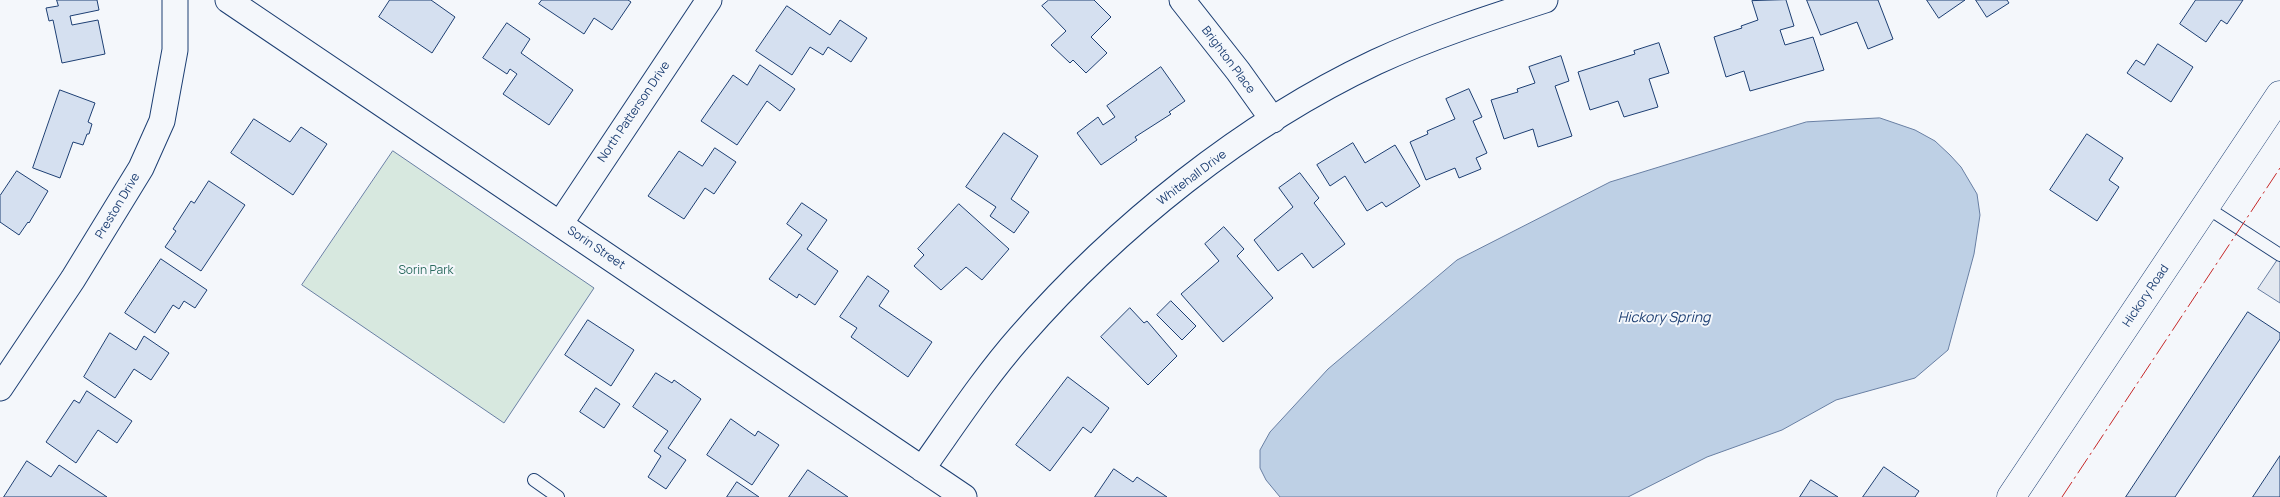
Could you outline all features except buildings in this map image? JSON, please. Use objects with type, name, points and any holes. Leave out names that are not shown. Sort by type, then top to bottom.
[{"type":"street","name":"Preston Drive","points":[[0,388],[73,279],[141,168],[162,121],[175,50],[175,0]]},
{"type":"street","name":"Sorin Street","points":[[228,0],[964,497]]},
{"type":"street","name":"North Patterson Drive","points":[[560,224],[709,0]]},
{"type":"street","name":"Brighton Place","points":[[1182,0],[1273,120]]},
{"type":"street","name":"Whitehall Drive","points":[[922,469],[1019,338],[1076,276],[1183,183],[1273,120],[1376,62],[1492,17],[1546,0]]},
{"type":"street","name":"Hickory Road","points":[[2011,497],[2280,95]]},
{"type":"lane","points":[[2206,207],[2280,255]]},
{"type":"lane","points":[[534,480],[558,497]]},
{"type":"green space","name":"Sorin Park","points":[[393,151],[594,288],[504,423],[302,285]]},
{"type":"shaded area","points":[[2280,256],[2280,303],[2258,289]]},
{"type":"water","name":"Hickory Spring","points":[[1880,118],[1915,130],[1935,141],[1950,155],[1961,167],[1977,194],[1980,215],[1974,254],[1948,350],[1915,378],[1836,400],[1782,430],[1707,457],[1628,497],[1280,497],[1266,480],[1260,468],[1260,450],[1270,432],[1328,369],[1457,260],[1610,182],[1806,122]]},
{"type":"power","points":[[2062,497],[2280,168]]}]
